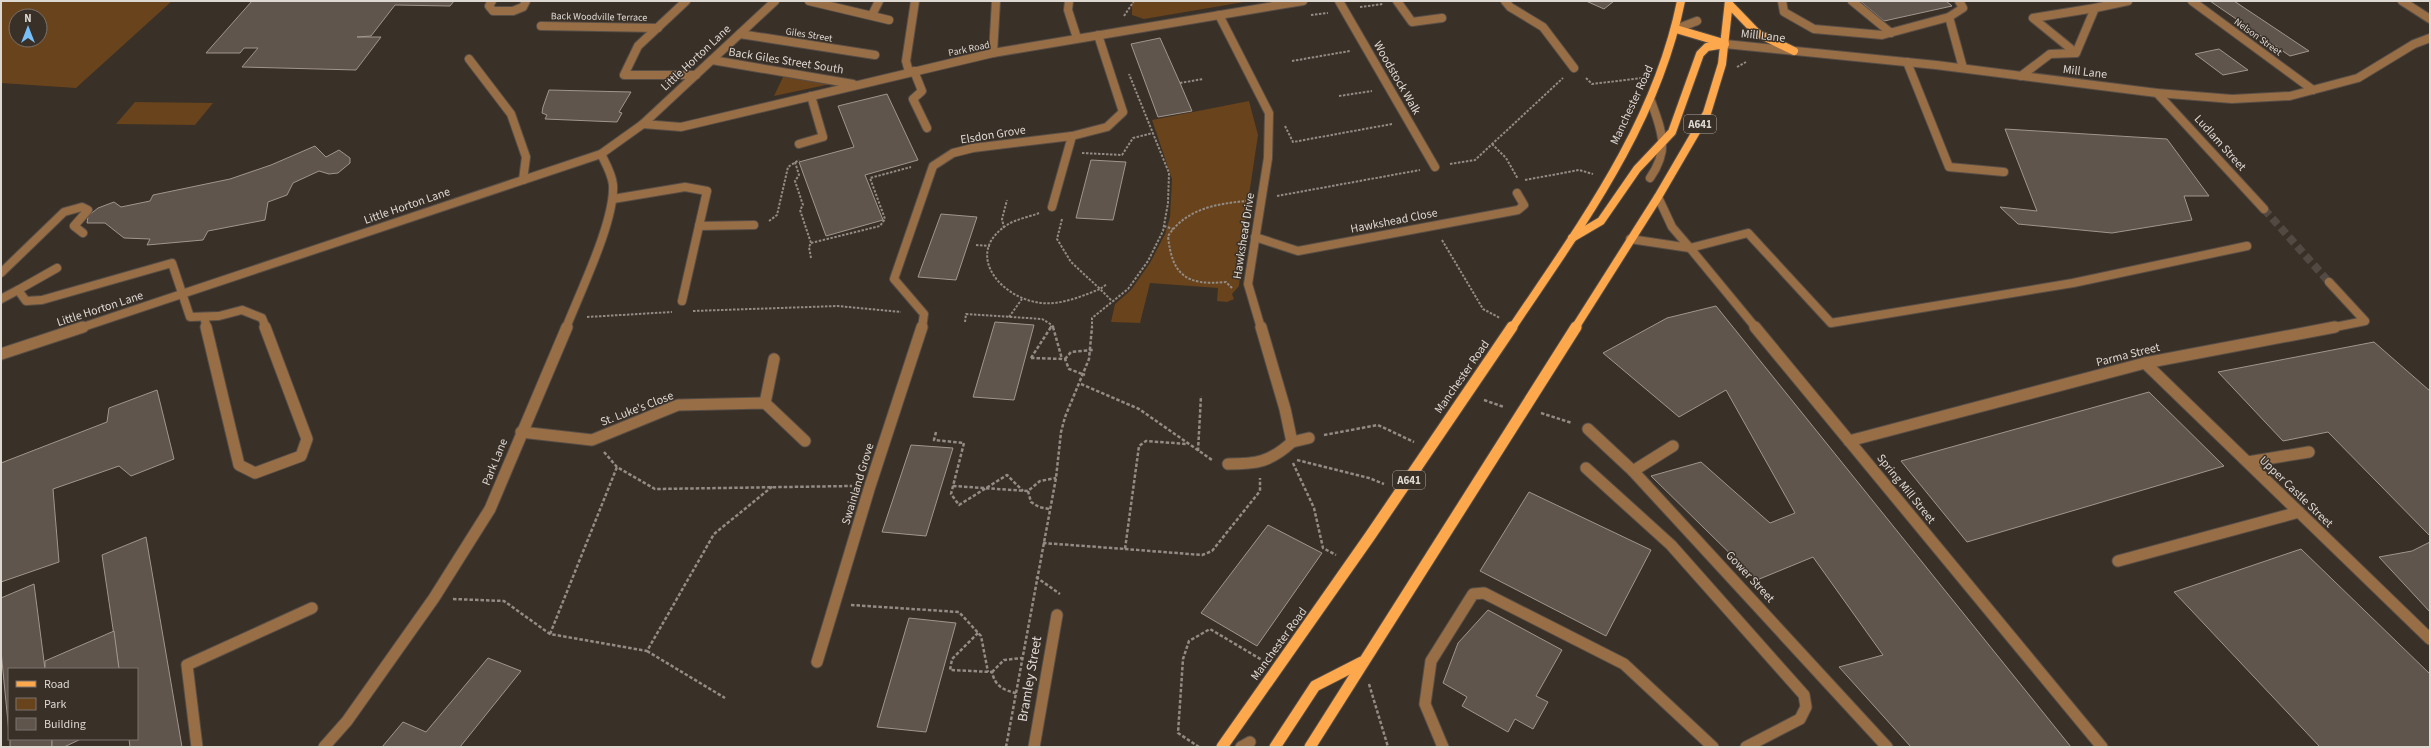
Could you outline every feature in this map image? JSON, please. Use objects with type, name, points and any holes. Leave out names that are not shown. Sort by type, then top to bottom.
[{"type":"main road","name":"Manchester Road","points":[[1222,747],[1352,564],[1430,450],[1463,396],[1515,326],[1568,241],[1610,179],[1660,81],[1676,29],[1681,1]]},
{"type":"main road","points":[[1729,3],[1747,26],[1756,34],[1794,51]]},
{"type":"main road","name":"A641","points":[[1310,747],[1362,662],[1658,197],[1707,113],[1726,44],[1729,3]]},
{"type":"main road","points":[[1676,29],[1726,44]]},
{"type":"main road","points":[[1568,241],[1601,221],[1637,169],[1664,142],[1677,121],[1700,54],[1707,46],[1726,44]]},
{"type":"main road","points":[[1275,747],[1315,686],[1362,662]]},
{"type":"street","points":[[492,1],[489,6],[493,11],[512,11],[523,7],[526,1]]},
{"type":"street","points":[[638,46],[686,1]]},
{"type":"street","name":"Little Horton Lane","points":[[1,354],[183,295],[601,154],[643,124],[775,1]]},
{"type":"street","points":[[809,1],[889,20]]},
{"type":"street","points":[[872,15],[879,1]]},
{"type":"street","points":[[915,1],[906,61],[922,91],[913,99],[927,128]]},
{"type":"street","points":[[993,54],[996,1]]},
{"type":"street","points":[[1069,1],[1068,10],[1077,38]]},
{"type":"street","name":"Park Road","points":[[643,124],[681,127],[857,84],[993,54],[1117,31],[1218,16],[1303,1]]},
{"type":"street","name":"Woodstock Walk","points":[[1339,1],[1435,167]]},
{"type":"street","points":[[1397,1],[1412,22],[1442,18]]},
{"type":"street","points":[[1505,1],[1510,7],[1544,27],[1574,68]]},
{"type":"street","points":[[1782,1],[1784,12],[1814,29],[1882,35],[1949,17],[1963,8],[1959,1]]},
{"type":"street","points":[[1852,1],[1891,33]]},
{"type":"street","points":[[2076,53],[2033,18],[2128,1]]},
{"type":"street","name":"Nelson Street","points":[[2192,1],[2313,90]]},
{"type":"street","points":[[2402,1],[2430,19]]},
{"type":"street","points":[[2076,53],[2095,8]]},
{"type":"street","name":"Hawkshead Drive","points":[[1218,16],[1269,113],[1268,158],[1248,284],[1285,409],[1292,442]]},
{"type":"street","points":[[1949,17],[1963,68]]},
{"type":"street","points":[[1676,29],[1697,21]]},
{"type":"street","name":"Back Woodville Terrace","points":[[541,26],[658,28]]},
{"type":"street","points":[[647,27],[624,75],[696,75]]},
{"type":"street","name":"Giles Street","points":[[740,34],[875,55]]},
{"type":"street","name":"Elsdon Grove","points":[[924,314],[894,279],[933,166],[953,153],[973,148],[1072,136],[1107,127],[1123,112],[1098,35]]},
{"type":"street","name":"Mill Lane","points":[[1726,44],[1963,68],[2157,93],[2232,99],[2290,96],[2358,78],[2414,44],[2430,38]]},
{"type":"street","points":[[2020,76],[2050,54],[2076,53]]},
{"type":"street","points":[[469,59],[511,114],[526,156],[523,180]]},
{"type":"street","name":"Back Giles Street South","points":[[712,60],[857,84]]},
{"type":"street","points":[[1907,62],[1949,167],[2004,172]]},
{"type":"street","name":"Ludlam Street","points":[[2157,93],[2264,209]]},
{"type":"street","points":[[799,144],[823,137],[811,96]]},
{"type":"street","points":[[1650,178],[1658,169],[1664,154],[1664,142],[1651,101]]},
{"type":"street","points":[[1048,209],[1072,136]]},
{"type":"street","name":"Park Lane","points":[[324,747],[347,721],[434,598],[490,509],[521,432],[546,380],[610,218],[613,199],[612,173],[601,154]]},
{"type":"street","points":[[613,199],[685,187],[707,191],[682,302]]},
{"type":"street","name":"Hawkshead Close","points":[[1255,237],[1298,251],[1518,210],[1524,205],[1517,193]]},
{"type":"street","name":"Spring Mill Street","points":[[1658,197],[1672,227],[2102,747]]},
{"type":"street","points":[[1,273],[64,212],[82,207],[88,210],[74,226],[83,232]]},
{"type":"street","points":[[699,226],[754,225]]},
{"type":"street","points":[[1630,239],[1690,248],[1748,233],[1831,323],[2073,283],[2247,246]]},
{"type":"street","points":[[18,290],[26,301],[42,300],[172,263],[190,317],[204,317],[242,310],[262,318],[307,439],[301,456],[255,473],[239,465],[204,317]]},
{"type":"street","points":[[1,299],[57,268]]},
{"type":"street","name":"Parma Street","points":[[1850,441],[2145,363],[2365,321],[2329,282]]},
{"type":"street","name":"Swainland Grove","points":[[817,662],[870,486],[921,332],[924,314]]},
{"type":"street","points":[[774,359],[765,403],[805,441]]},
{"type":"street","name":"Upper Castle Street","points":[[2145,363],[2430,639]]},
{"type":"street","name":"St. Luke's Close","points":[[592,440],[678,405],[765,403]]},
{"type":"street","name":"Gower Street","points":[[1588,429],[1633,471],[1887,747]]},
{"type":"street","points":[[521,432],[592,440]]},
{"type":"street","points":[[1228,464],[1260,464],[1282,452],[1292,442],[1310,438]]},
{"type":"street","points":[[1633,471],[1673,446]]},
{"type":"street","points":[[2248,462],[2309,452]]},
{"type":"street","points":[[1586,468],[1671,545],[1804,695],[1806,707],[1800,719],[1746,747]]},
{"type":"street","points":[[2118,561],[2299,512]]},
{"type":"street","points":[[1443,747],[1425,704],[1431,661],[1473,594],[1484,593],[1525,612],[1624,664],[1713,747]]},
{"type":"street","points":[[197,747],[187,665],[312,608]]},
{"type":"street","name":"Bramley Street","points":[[1034,747],[1056,615]]},
{"type":"path","points":[[1117,31],[1122,18],[1134,1]]},
{"type":"path","points":[[1292,61],[1366,48]]},
{"type":"path","points":[[1006,747],[1036,577],[1056,478],[1057,455],[1065,417],[1085,375],[1093,350],[1092,318],[1128,289],[1148,261],[1164,226],[1168,203],[1169,173],[1127,68]]},
{"type":"path","points":[[1180,83],[1203,79]]},
{"type":"path","points":[[1339,96],[1389,88]]},
{"type":"path","points":[[1269,113],[1280,116],[1293,142],[1408,121]]},
{"type":"path","points":[[1067,152],[1122,155],[1133,138],[1153,133]]},
{"type":"path","points":[[754,225],[767,222],[777,215],[788,167],[802,159],[799,144]]},
{"type":"path","points":[[1492,144],[1506,158],[1519,181],[1517,193]]},
{"type":"path","points":[[795,162],[799,175],[795,182],[803,205],[800,210],[811,243],[809,247],[811,258]]},
{"type":"path","points":[[811,243],[880,226],[885,219],[870,178],[911,167]]},
{"type":"path","points":[[1519,181],[1579,170],[1610,179]]},
{"type":"path","points":[[1252,298],[1235,290],[1226,282],[1216,284],[1194,280],[1180,273],[1171,260],[1168,236],[1177,223],[1202,210],[1228,202],[1261,199]]},
{"type":"path","points":[[1004,228],[1002,219],[1007,200]]},
{"type":"path","points":[[1048,209],[1027,215],[998,232],[986,256],[988,270],[994,281],[1003,290],[1022,299],[1035,302],[1056,303],[1080,298],[1100,289],[1107,284]]},
{"type":"path","points":[[1063,212],[1057,240],[1071,262],[1112,302]]},
{"type":"path","points":[[1164,226],[1173,229]]},
{"type":"path","points":[[1434,226],[1483,309],[1515,326]]},
{"type":"path","points":[[976,245],[990,246]]},
{"type":"path","points":[[1009,317],[1022,299]]},
{"type":"path","points":[[691,312],[838,306],[924,314]]},
{"type":"path","points":[[570,318],[676,312]]},
{"type":"path","points":[[965,322],[966,314],[1042,320],[1052,325],[1055,329],[1064,359],[1069,369],[1085,375]]},
{"type":"path","points":[[1052,325],[1031,358],[1064,359],[1071,352],[1093,350]]},
{"type":"path","points":[[1081,384],[1139,409],[1207,458],[1228,464]]},
{"type":"path","points":[[1198,452],[1202,396]]},
{"type":"path","points":[[1310,438],[1378,425],[1430,450]]},
{"type":"path","points":[[936,432],[934,440],[964,443],[951,494],[959,505],[1008,475],[1023,490]]},
{"type":"path","points":[[592,440],[617,466],[655,489],[773,486],[870,486]]},
{"type":"path","points":[[1125,549],[1139,446],[1146,441],[1186,444]]},
{"type":"path","points":[[1282,452],[1303,463],[1369,478],[1401,491]]},
{"type":"path","points":[[1282,452],[1297,468],[1314,508],[1323,548],[1352,564]]},
{"type":"path","points":[[1043,543],[1202,555],[1212,551],[1260,491],[1260,464]]},
{"type":"path","points":[[550,634],[617,466]]},
{"type":"path","points":[[1028,491],[1036,482],[1046,478],[1056,478]]},
{"type":"path","points":[[647,651],[714,534],[773,486]]},
{"type":"path","points":[[953,486],[1028,491]]},
{"type":"path","points":[[1028,491],[1030,502],[1039,507],[1049,509]]},
{"type":"path","points":[[1036,577],[1060,594]]},
{"type":"path","points":[[434,598],[504,601],[550,634],[647,651],[725,698]]},
{"type":"path","points":[[835,604],[959,612],[978,633],[988,672]]},
{"type":"path","points":[[1199,747],[1178,733],[1183,658],[1189,641],[1210,629],[1278,670]]},
{"type":"path","points":[[978,633],[952,659],[950,670],[992,672]]},
{"type":"path","points":[[992,672],[996,665],[1003,659],[1022,658]]},
{"type":"path","points":[[1362,662],[1388,747]]},
{"type":"path","points":[[992,672],[997,685],[1003,689],[1016,693]]},
{"type":"green space","points":[[1,1],[172,1],[76,88],[1,83]]},
{"type":"green space","points":[[1134,1],[1250,1],[1144,19],[1132,15],[1132,3]]},
{"type":"green space","points":[[784,75],[835,83],[774,96]]},
{"type":"green space","points":[[1249,101],[1258,135],[1246,215],[1239,286],[1232,294],[1234,299],[1227,302],[1217,301],[1218,288],[1150,283],[1140,323],[1111,322],[1115,304],[1131,290],[1150,263],[1165,234],[1170,217],[1172,179],[1152,120]]},
{"type":"green space","points":[[135,102],[213,103],[195,125],[116,124]]},
{"type":"building","points":[[252,1],[454,1],[450,6],[395,5],[371,36],[357,37],[381,37],[356,70],[242,67],[258,48],[244,48],[240,53],[206,53]]},
{"type":"building","points":[[1586,1],[1614,1],[1604,9]]},
{"type":"building","points":[[1860,1],[1946,1],[1952,6],[1884,21]]},
{"type":"building","points":[[2210,1],[2234,1],[2309,51],[2290,56]]},
{"type":"building","points":[[1160,38],[1192,111],[1158,117],[1131,44]]},
{"type":"building","points":[[2219,49],[2248,70],[2223,75],[2195,54]]},
{"type":"building","points":[[549,90],[631,92],[619,112],[622,113],[617,122],[545,119],[547,115],[542,113]]},
{"type":"building","points":[[887,94],[918,160],[865,175],[883,220],[826,236],[799,162],[854,147],[838,106]]},
{"type":"building","points":[[2005,129],[2167,139],[2209,196],[2184,196],[2192,220],[2112,233],[2018,224],[2000,207],[2037,211]]},
{"type":"building","points":[[315,146],[326,157],[339,150],[350,158],[350,163],[338,173],[329,174],[319,171],[293,183],[287,195],[268,202],[265,220],[208,231],[203,240],[147,245],[150,239],[124,238],[105,223],[87,223],[88,216],[98,208],[114,202],[121,207],[150,201],[153,195],[230,179],[271,165]]},
{"type":"building","points":[[1091,160],[1126,162],[1113,220],[1076,218]]},
{"type":"building","points":[[941,214],[977,217],[956,280],[918,277]]},
{"type":"building","points":[[1716,306],[2071,747],[1911,747],[1839,667],[1883,655],[1813,557],[1757,580],[1651,476],[1701,462],[1770,523],[1795,513],[1726,390],[1679,417],[1603,353],[1667,318]]},
{"type":"building","points":[[995,322],[1034,325],[1014,400],[973,397]]},
{"type":"building","points":[[2374,342],[2430,391],[2430,536],[2328,432],[2283,441],[2218,372]]},
{"type":"building","points":[[157,390],[174,459],[131,476],[119,466],[53,489],[59,562],[1,582],[1,463],[107,422],[109,408]]},
{"type":"building","points":[[2149,392],[2224,466],[1967,542],[1901,461]]},
{"type":"building","points":[[911,445],[953,448],[926,536],[882,532]]},
{"type":"building","points":[[1529,492],[1651,550],[1606,636],[1480,571]]},
{"type":"building","points":[[1268,525],[1322,553],[1257,646],[1201,613]]},
{"type":"building","points":[[146,537],[182,747],[130,747],[129,740],[138,740],[138,668],[119,668],[102,555]]},
{"type":"building","points":[[2430,542],[2430,612],[2379,557],[2412,551]]},
{"type":"building","points":[[2301,549],[2430,674],[2430,747],[2320,747],[2174,592]]},
{"type":"building","points":[[34,584],[45,668],[8,668],[8,723],[1,651],[1,598]]},
{"type":"building","points":[[1488,610],[1562,650],[1536,696],[1548,702],[1533,729],[1515,719],[1508,732],[1462,706],[1467,697],[1443,683],[1458,643]]},
{"type":"building","points":[[909,618],[956,623],[926,732],[877,727]]},
{"type":"building","points":[[114,631],[119,668],[45,668],[45,661]]},
{"type":"building","points":[[488,658],[521,671],[460,747],[382,747],[403,722],[426,732]]},
{"type":"building","points":[[10,740],[52,740],[52,747],[10,747]]},
{"type":"building","points":[[52,740],[79,740],[64,747],[52,747]]},
{"type":"tunnel","points":[[2264,209],[2329,282]]}]
